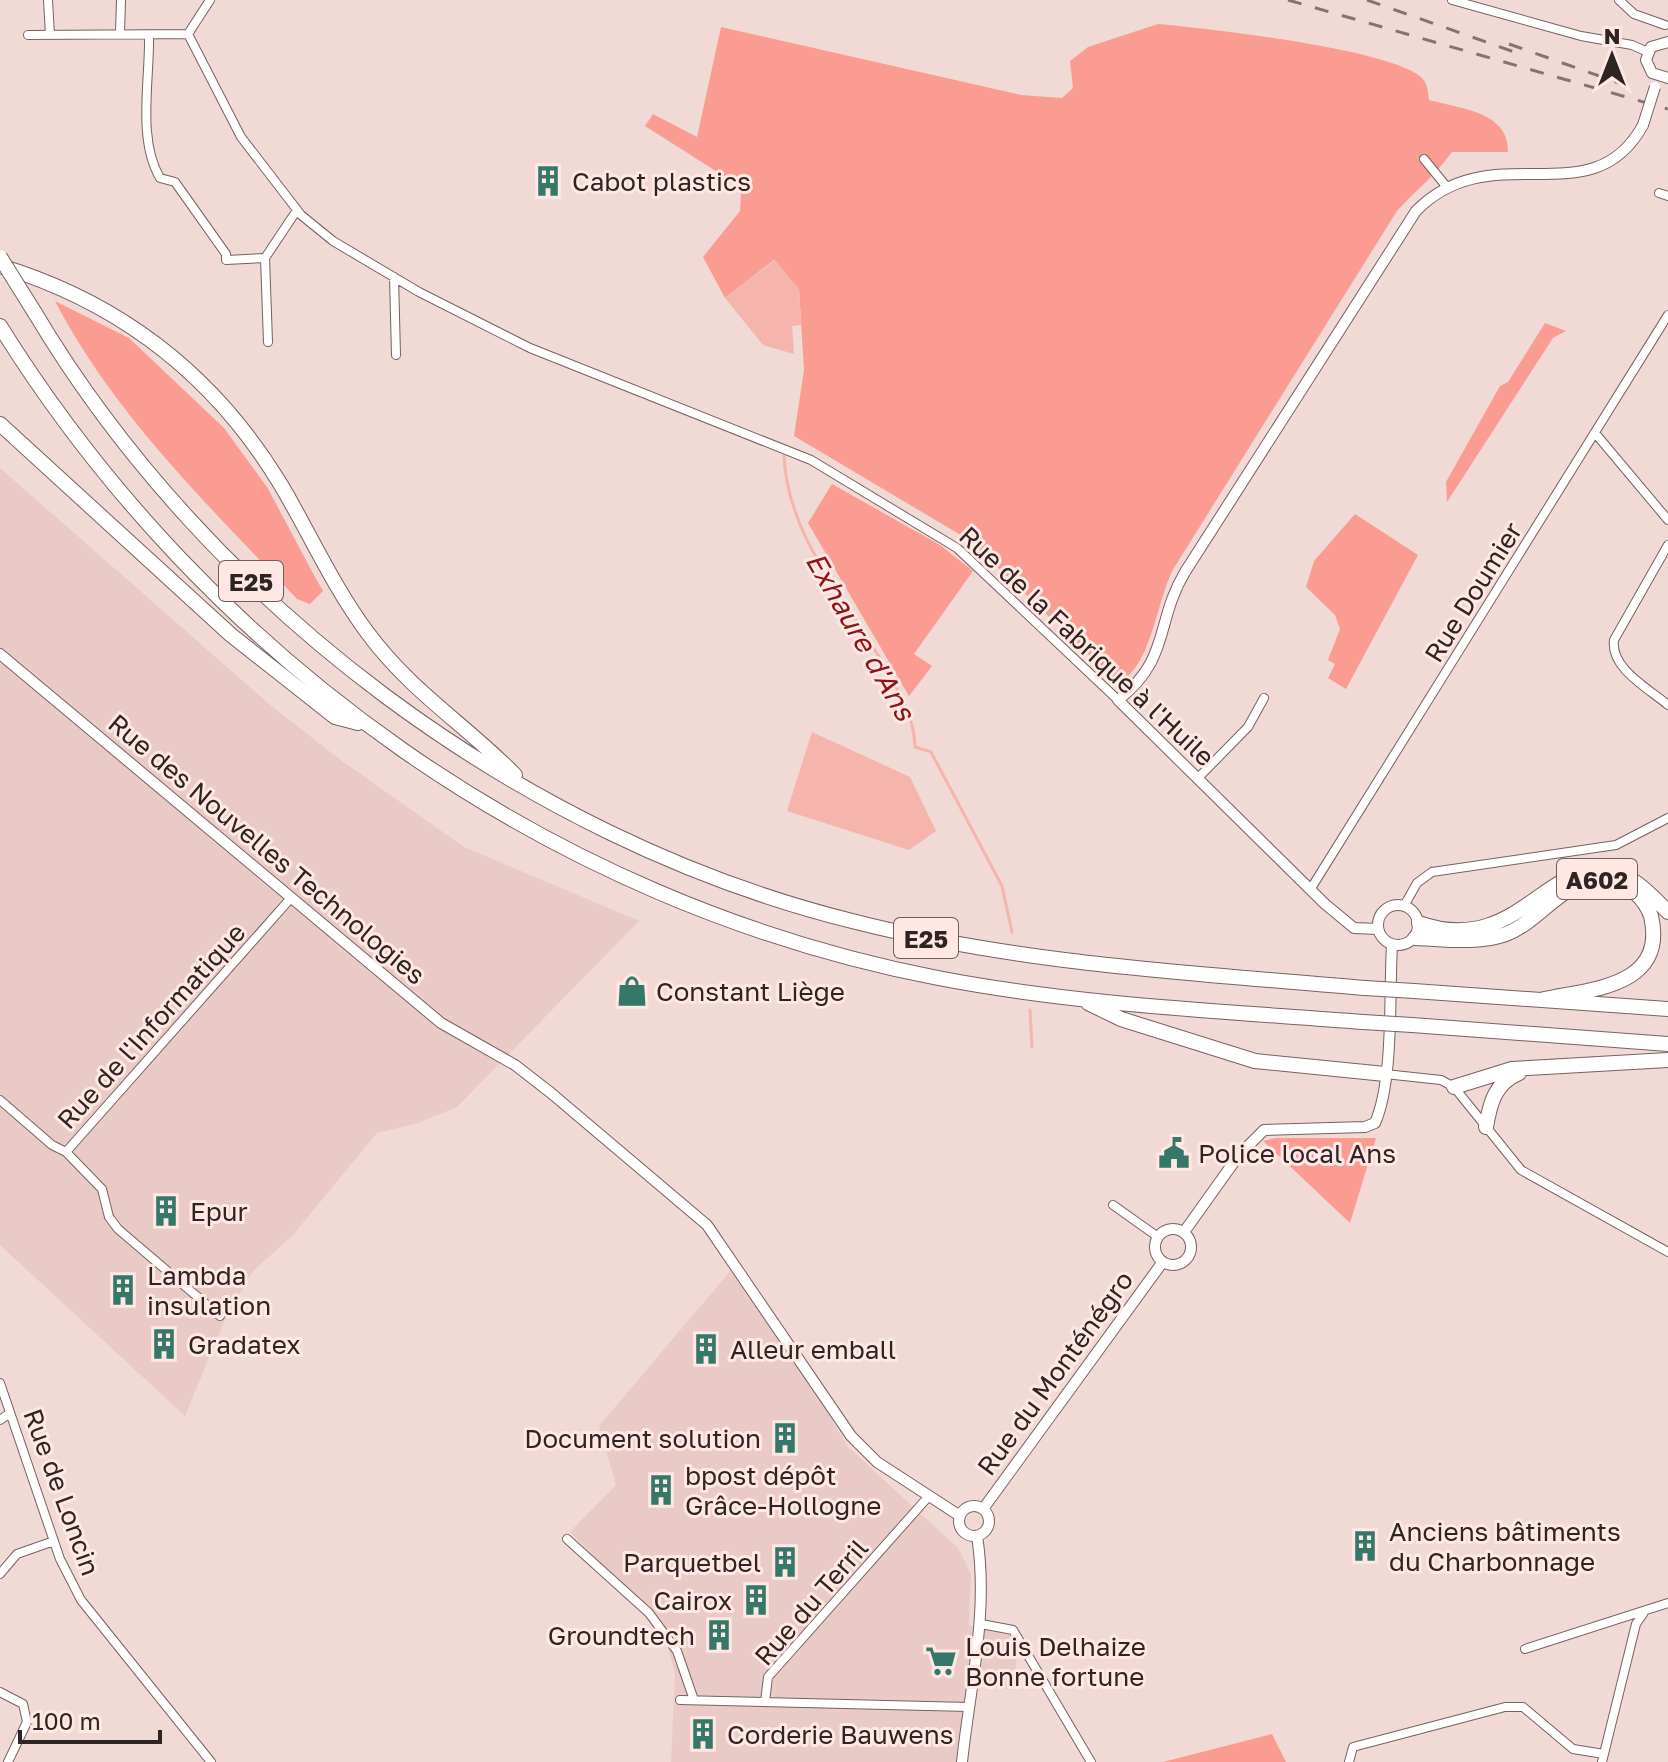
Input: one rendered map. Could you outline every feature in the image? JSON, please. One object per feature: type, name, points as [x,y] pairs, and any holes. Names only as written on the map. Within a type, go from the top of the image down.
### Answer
[{"type":"highway","name":"E25","points":[[0,257],[100,410],[159,486],[274,605],[401,707],[526,787],[680,863],[774,899],[850,921],[991,951],[1074,963],[1365,988],[1668,1009]]},
{"type":"highway","points":[[0,266],[44,279],[94,302],[129,323],[188,367],[237,419],[259,451],[346,600],[392,664],[429,702],[495,755],[526,787]]},
{"type":"highway","name":"E25","points":[[0,326],[71,429],[151,530],[265,642],[366,725],[486,806],[575,854],[711,913],[853,958],[924,975],[1078,998],[1668,1044]]},
{"type":"highway","points":[[0,424],[231,635],[294,687],[335,717],[366,725]]},
{"type":"highway","name":"A602","points":[[1417,930],[1484,927],[1519,913],[1581,872],[1596,870],[1623,875],[1668,912]]},
{"type":"highway","name":"A602","points":[[1417,930],[1490,938],[1507,934],[1573,886],[1595,879],[1612,881],[1640,897],[1649,909],[1655,934],[1648,962],[1638,974],[1606,989],[1576,991],[1541,1000]]},
{"type":"highway","points":[[1078,998],[1121,1019],[1255,1061],[1385,1074]]},
{"type":"highway","points":[[1454,1087],[1512,1069],[1668,1060]]},
{"type":"highway","points":[[1486,1127],[1490,1103],[1500,1085],[1528,1069]]},
{"type":"street","points":[[48,0],[50,35]]},
{"type":"street","points":[[120,33],[121,0]]},
{"type":"street","points":[[28,35],[188,34],[210,0]]},
{"type":"street","points":[[1452,0],[1581,36],[1632,45],[1648,52]]},
{"type":"street","points":[[1118,700],[1151,667],[1160,647],[1177,585],[1416,211],[1446,186],[1482,175],[1569,174],[1593,169],[1620,154],[1643,125],[1661,81],[1648,67],[1648,52],[1656,43],[1667,42],[1667,23],[1634,14],[1619,0]]},
{"type":"street","name":"Rue de la Fabrique à l'Huile","points":[[188,34],[241,137],[297,210],[333,241],[394,277],[530,348],[811,460],[957,548],[1118,700],[1310,890],[1354,928],[1378,929]]},
{"type":"street","points":[[149,36],[146,125],[152,164],[160,178],[175,182],[226,254],[226,260],[265,258]]},
{"type":"street","points":[[1424,159],[1446,186]]},
{"type":"street","points":[[268,342],[265,258],[297,210]]},
{"type":"street","points":[[394,277],[396,355]]},
{"type":"street","name":"Rue Doumier","points":[[1310,890],[1668,315]]},
{"type":"street","points":[[1595,433],[1668,520]]},
{"type":"street","points":[[1668,545],[1614,640],[1612,651],[1617,662],[1668,705]]},
{"type":"street","name":"Rue des Nouvelles Technologies","points":[[0,654],[441,1023],[515,1065],[707,1225],[851,1436],[877,1462],[960,1516]]},
{"type":"street","points":[[1197,779],[1245,731],[1264,698]]},
{"type":"street","points":[[1404,906],[1417,883],[1432,872],[1616,845],[1668,818]]},
{"type":"street","name":"Rue de l'Informatique","points":[[0,1100],[52,1145],[66,1152],[290,899]]},
{"type":"street","points":[[1392,945],[1406,944],[1417,930],[1412,910],[1404,906],[1384,911],[1378,929],[1392,945],[1385,1074],[1441,1080],[1454,1087],[1521,1170],[1668,1252]]},
{"type":"street","name":"Rue du Monténégro","points":[[1162,1263],[1179,1265],[1189,1257],[1191,1245],[1184,1232],[1239,1155],[1264,1130],[1365,1127],[1375,1123],[1381,1109],[1385,1074]]},
{"type":"street","points":[[66,1152],[102,1189],[109,1217],[118,1229],[220,1316]]},
{"type":"street","points":[[1113,1205],[1158,1237],[1172,1229],[1184,1232]]},
{"type":"street","name":"Rue du Monténégro","points":[[1158,1237],[1155,1250],[1162,1263]]},
{"type":"street","name":"Rue du Monténégro","points":[[983,1509],[1162,1263]]},
{"type":"street","name":"Rue de Loncin","points":[[0,1383],[54,1541],[81,1600],[211,1762]]},
{"type":"street","points":[[0,1420],[10,1413]]},
{"type":"street","name":"Rue du Terril","points":[[765,1702],[768,1677],[928,1497]]},
{"type":"street","points":[[968,1507],[983,1509],[989,1517],[988,1527],[977,1536],[963,1533],[960,1516],[968,1507]]},
{"type":"street","points":[[962,1762],[981,1624],[983,1576],[977,1536]]},
{"type":"street","points":[[567,1539],[649,1613],[677,1651],[694,1700]]},
{"type":"street","points":[[0,1574],[17,1554],[54,1541]]},
{"type":"street","points":[[1525,1649],[1643,1614],[1668,1603]]},
{"type":"street","points":[[1349,1762],[1353,1747],[1505,1707],[1523,1707],[1573,1749],[1603,1758],[1636,1624],[1643,1614]]},
{"type":"street","points":[[981,1624],[1013,1630],[1091,1762]]},
{"type":"street","points":[[0,1692],[23,1704],[27,1722],[8,1762]]},
{"type":"street","points":[[680,1700],[969,1707]]},
{"type":"shaded area","points":[[1158,24],[1338,49],[1404,68],[1424,80],[1429,100],[1492,120],[1506,138],[1508,152],[1452,152],[1397,211],[1174,568],[1138,664],[1129,675],[1117,682],[969,540],[794,436],[804,370],[799,289],[774,260],[725,298],[703,257],[740,211],[741,195],[730,180],[645,126],[653,114],[697,137],[721,27],[1021,95],[1062,98],[1073,88],[1070,61],[1088,47]]},
{"type":"shaded area","points":[[775,260],[799,289],[801,325],[792,326],[794,354],[763,345],[725,298]]},
{"type":"shaded area","points":[[55,301],[129,338],[224,428],[267,487],[323,591],[310,604],[297,599],[166,458],[105,383]]},
{"type":"shaded area","points":[[1545,323],[1566,331],[1553,338],[1447,502],[1446,482],[1500,386],[1508,382]]},
{"type":"shaded area","points":[[0,468],[269,704],[338,758],[464,847],[639,921],[457,1107],[415,1124],[377,1133],[292,1236],[252,1272],[223,1324],[185,1416],[0,1245]]},
{"type":"shaded area","points":[[832,484],[940,545],[973,571],[914,654],[932,666],[909,696],[808,523]]},
{"type":"shaded area","points":[[1355,514],[1418,555],[1346,689],[1328,678],[1335,664],[1328,660],[1340,629],[1335,615],[1306,587],[1314,561]]},
{"type":"shaded area","points":[[812,732],[910,777],[936,831],[909,850],[787,811]]},
{"type":"shaded area","points":[[1275,1138],[1376,1138],[1350,1223],[1263,1141]]},
{"type":"shaded area","points":[[732,1269],[802,1370],[848,1447],[958,1548],[971,1574],[969,1625],[1012,1636],[1017,1646],[1015,1690],[967,1683],[956,1762],[671,1762],[675,1674],[662,1625],[570,1532],[616,1485],[599,1426]]},
{"type":"shaded area","points":[[1272,1734],[1286,1762],[1163,1762]]},
{"type":"waterway","name":"Exhaure d'Ans","points":[[784,456],[788,486],[808,541],[897,688],[906,706],[915,747],[931,752],[1002,886],[1012,932]]},
{"type":"waterway","name":"Exhaure d'Ans","points":[[1030,1010],[1032,1047]]},
{"type":"railway","points":[[1288,0],[1668,109]]},
{"type":"railway","points":[[1367,0],[1520,54]]},
{"type":"railway","points":[[1509,44],[1619,83]]},
{"type":"place","name":"Cabot plastics","points":[[548,181]]},
{"type":"place","name":"Constant Liège","points":[[632,991]]},
{"type":"place","name":"Police local Ans","points":[[1174,1153]]},
{"type":"place","name":"Epur","points":[[166,1211]]},
{"type":"place","name":"Lambda insulation","points":[[123,1290]]},
{"type":"place","name":"Gradatex","points":[[164,1344]]},
{"type":"place","name":"Alleur emball","points":[[706,1349]]},
{"type":"place","name":"Document solution","points":[[785,1438]]},
{"type":"place","name":"bpost dépôt Grâce-Hollogne","points":[[661,1490]]},
{"type":"place","name":"Anciens bâtiments du Charbonnage","points":[[1365,1546]]},
{"type":"place","name":"Parquetbel","points":[[785,1562]]},
{"type":"place","name":"Cairox","points":[[756,1600]]},
{"type":"place","name":"Groundtech","points":[[719,1635]]},
{"type":"place","name":"Louis Delhaize Bonne fortune","points":[[941,1661]]},
{"type":"place","name":"Corderie Bauwens","points":[[703,1734]]}]
